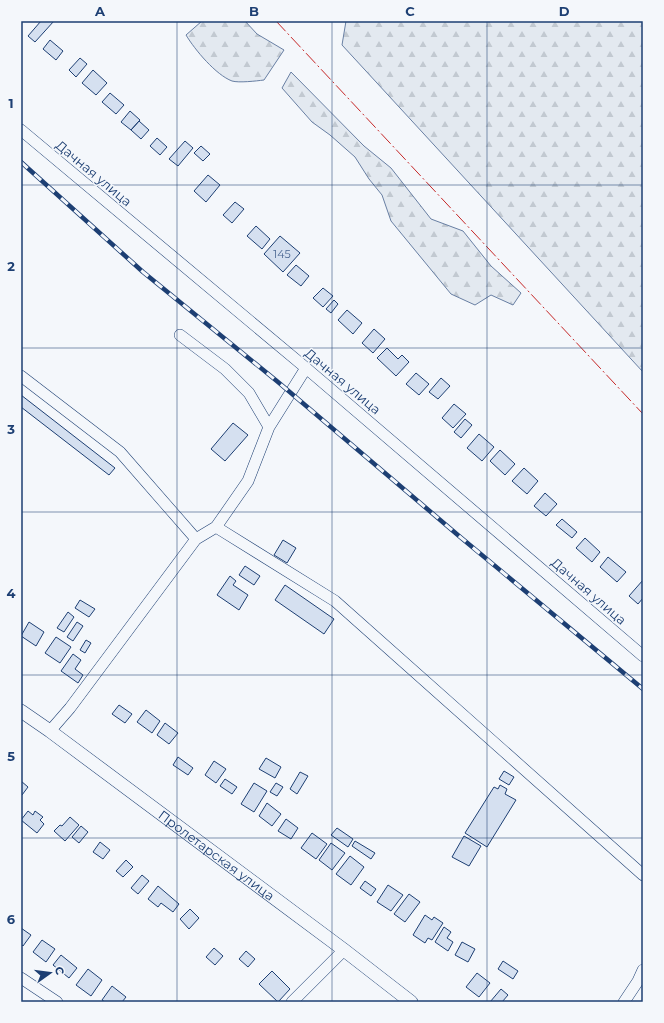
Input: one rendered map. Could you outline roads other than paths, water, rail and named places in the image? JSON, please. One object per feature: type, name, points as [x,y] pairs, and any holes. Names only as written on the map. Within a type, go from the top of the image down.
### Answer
[{"type":"main road","name":"Пролетарская улица","points":[[21,711],[344,950],[411,1002]]},
{"type":"street","name":"Дачная улица","points":[[21,130],[306,368],[643,656]]},
{"type":"street","points":[[180,335],[225,369],[249,393],[269,427]]},
{"type":"street","points":[[50,731],[70,708],[196,539],[216,527],[248,481],[269,427],[306,368]]},
{"type":"street","points":[[24,378],[120,452],[196,539]]},
{"type":"street","points":[[216,527],[335,601],[643,875]]},
{"type":"street","points":[[292,1002],[344,950]]},
{"type":"street","points":[[624,1002],[638,981],[643,970]]},
{"type":"street","points":[[21,978],[57,1002]]},
{"type":"railway","points":[[21,162],[143,272],[278,382],[459,536],[643,689]]}]
